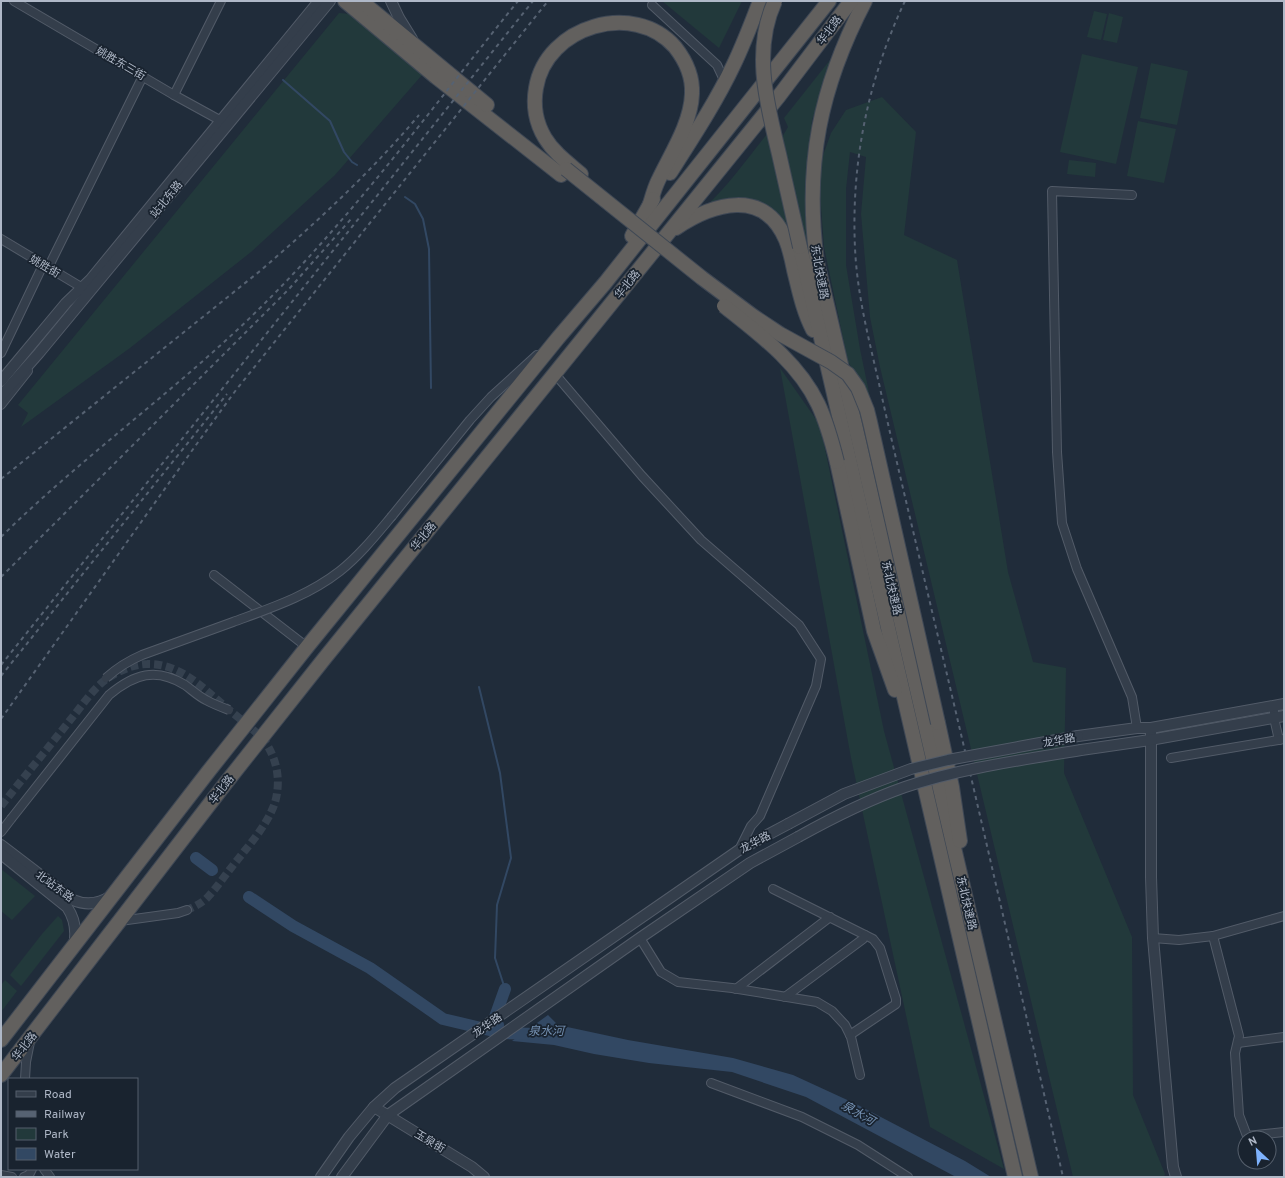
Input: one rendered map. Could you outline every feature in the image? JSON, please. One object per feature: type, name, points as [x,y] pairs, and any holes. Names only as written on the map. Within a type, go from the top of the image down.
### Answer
[{"type":"highway","points":[[346,1],[436,76],[565,169],[753,316],[780,334],[840,367],[848,374],[858,388],[870,422],[938,723],[956,809],[965,896]]},
{"type":"highway","points":[[361,1],[565,169],[747,324],[785,357],[802,378],[818,403],[829,432],[874,631],[913,738]]},
{"type":"highway","points":[[605,284],[648,207],[698,130],[725,82],[743,45],[760,1]]},
{"type":"highway","name":"东北快速路","points":[[775,1],[764,38],[763,72],[770,115],[1015,1177]]},
{"type":"highway","name":"华北路","points":[[1,1040],[307,647],[558,338],[605,284],[829,1]]},
{"type":"highway","name":"华北路","points":[[1,1075],[324,659],[778,96],[851,1]]},
{"type":"highway","name":"东北快速路","points":[[865,1],[840,53],[828,87],[815,146],[812,178],[812,214],[815,246],[820,278],[1031,1177]]},
{"type":"highway","points":[[565,169],[545,138],[536,116],[535,95],[537,83],[545,62],[552,51],[566,38],[593,24],[604,21],[630,21],[642,23],[654,28],[673,44],[685,62],[692,84],[692,95],[691,108],[686,121],[657,183],[648,207]]},
{"type":"highway","points":[[662,240],[687,221],[718,207],[739,204],[766,214],[780,228],[787,242],[805,313],[825,357]]},
{"type":"street","name":"姚胜东三街","points":[[14,1],[174,95],[224,122]]},
{"type":"street","points":[[174,95],[221,1]]},
{"type":"street","name":"站北东路","points":[[1,396],[39,353],[86,290],[224,122],[319,1]]},
{"type":"street","name":"站北东路","points":[[224,122],[330,1]]},
{"type":"street","points":[[391,1],[407,32],[425,54]]},
{"type":"street","points":[[652,5],[717,65],[725,82]]},
{"type":"street","points":[[1,353],[143,76]]},
{"type":"street","points":[[1132,195],[1052,191],[1057,452],[1062,523],[1077,569],[1132,697],[1137,728]]},
{"type":"street","name":"姚胜街","points":[[1,239],[86,290]]},
{"type":"street","name":"站北东路","points":[[1,381],[66,303],[86,290]]},
{"type":"street","points":[[106,678],[129,660],[272,608],[311,590],[352,561],[373,539],[470,420],[491,397],[514,375],[558,338]]},
{"type":"street","points":[[1,405],[21,381],[39,353]]},
{"type":"street","points":[[555,374],[642,476],[701,540],[799,625],[821,659],[816,686],[760,816],[751,826],[739,850]]},
{"type":"street","points":[[214,575],[307,647]]},
{"type":"street","points":[[1,832],[109,695],[133,678],[154,674],[164,676],[185,686],[205,699],[229,710]]},
{"type":"street","points":[[1171,758],[1282,739],[1279,705]]},
{"type":"street","name":"龙华路","points":[[321,1177],[349,1137],[374,1107],[395,1088],[739,850],[844,794],[911,769],[948,760],[1078,736],[1137,728],[1151,728],[1279,705]]},
{"type":"street","name":"龙华路","points":[[342,1177],[388,1115],[542,1006],[750,863],[829,819],[905,787],[954,773],[1279,717]]},
{"type":"street","points":[[1151,728],[1151,877],[1153,938],[1173,1167],[1176,1177]]},
{"type":"street","name":"北站东路","points":[[1,845],[73,900],[80,903],[97,902],[106,899],[114,893]]},
{"type":"street","name":"北站东路","points":[[1,854],[67,907],[74,920],[75,937],[73,947]]},
{"type":"street","points":[[773,889],[873,939],[880,948],[896,999],[896,1004],[850,1035]]},
{"type":"street","points":[[120,921],[187,910]]},
{"type":"street","points":[[1153,938],[1179,940],[1213,936],[1284,916]]},
{"type":"street","points":[[736,989],[830,917]]},
{"type":"street","points":[[785,997],[863,939],[865,935]]},
{"type":"street","points":[[1213,936],[1239,1036],[1235,1053],[1239,1115],[1247,1136],[1284,1132]]},
{"type":"street","points":[[640,938],[661,972],[678,982],[736,989],[818,1002],[832,1010],[845,1025],[850,1035],[860,1075]]},
{"type":"street","points":[[25,1078],[26,1062],[33,1034]]},
{"type":"street","points":[[1238,1043],[1284,1037]]},
{"type":"street","points":[[711,1083],[802,1117],[858,1145],[908,1177]]},
{"type":"street","name":"玉泉街","points":[[374,1107],[472,1167],[484,1177]]},
{"type":"street","points":[[24,1177],[29,1175],[32,1170]]},
{"type":"street","points":[[1,1175],[12,1177]]},
{"type":"green space","points":[[662,1],[742,1],[719,48]]},
{"type":"green space","points":[[1094,11],[1107,14],[1101,40],[1087,37]]},
{"type":"green space","points":[[339,13],[350,14],[422,75],[335,175],[251,252],[130,348],[21,427],[28,413],[18,405]]},
{"type":"green space","points":[[1109,13],[1123,17],[1117,43],[1103,40]]},
{"type":"green space","points":[[1082,54],[1138,67],[1116,164],[1060,152]]},
{"type":"green space","points":[[834,55],[812,120],[807,195],[807,246],[781,139],[788,127],[784,118]]},
{"type":"green space","points":[[1151,63],[1188,71],[1177,125],[1140,118]]},
{"type":"green space","points":[[882,97],[916,132],[904,235],[957,260],[1008,572],[1033,662],[1066,668],[1064,773],[1132,937],[1133,1095],[1165,1174],[1164,1177],[1073,1177],[880,367],[870,317],[861,214],[866,157],[850,152],[846,189],[846,265],[860,349],[870,397],[848,362],[824,247],[820,193],[821,161],[831,133],[846,110]]},
{"type":"green space","points":[[1138,121],[1176,129],[1164,183],[1127,176]]},
{"type":"green space","points":[[767,134],[791,238],[767,208],[705,207],[730,181]]},
{"type":"green space","points":[[1069,160],[1096,163],[1095,177],[1067,174]]},
{"type":"green space","points":[[780,368],[820,425],[884,731],[1004,1169],[930,1127],[851,758]]},
{"type":"green space","points":[[1,869],[35,896],[12,920],[1,911]]},
{"type":"green space","points":[[58,916],[62,920],[64,931],[21,986],[10,975]]},
{"type":"green space","points":[[5,980],[17,991],[1,1012],[1,985]]},
{"type":"water","name":"泉水河","points":[[548,1015],[558,1025],[628,1040],[733,1058],[793,1075],[856,1104],[965,1161],[991,1177],[956,1177],[806,1097],[732,1072],[649,1063],[594,1054],[554,1045],[512,1041]]},
{"type":"waterway","points":[[283,80],[330,121],[344,152],[352,162],[357,165]]},
{"type":"waterway","points":[[405,197],[415,204],[423,219],[429,249],[431,388]]},
{"type":"waterway","points":[[479,687],[500,773],[511,858],[497,905],[495,958],[505,989]]},
{"type":"waterway","name":"泉水河","points":[[196,858],[212,870]]},
{"type":"waterway","name":"泉水河","points":[[249,897],[293,926],[370,968],[443,1019],[502,1033],[537,1034]]},
{"type":"waterway","points":[[498,1025],[495,1017],[505,989]]},
{"type":"tunnel","points":[[1,806],[88,697],[98,686],[112,675],[122,670],[142,664],[159,665],[181,672],[200,685],[264,740],[274,759],[278,779],[275,803],[271,813],[259,832],[206,899],[195,907],[187,910]]},
{"type":"railway","points":[[1,537],[65,478],[229,338],[295,272],[361,197],[518,1]]},
{"type":"railway","points":[[1,665],[533,1]]},
{"type":"railway","points":[[1,719],[236,390],[548,1]]},
{"type":"railway","points":[[905,1],[881,60],[872,91],[859,153],[854,216],[858,281],[867,331],[1063,1177]]},
{"type":"railway","points":[[1,479],[281,253],[363,176],[419,115]]},
{"type":"railway","points":[[1,577],[289,289],[351,219]]},
{"type":"railway","points":[[1,676],[227,394]]}]
